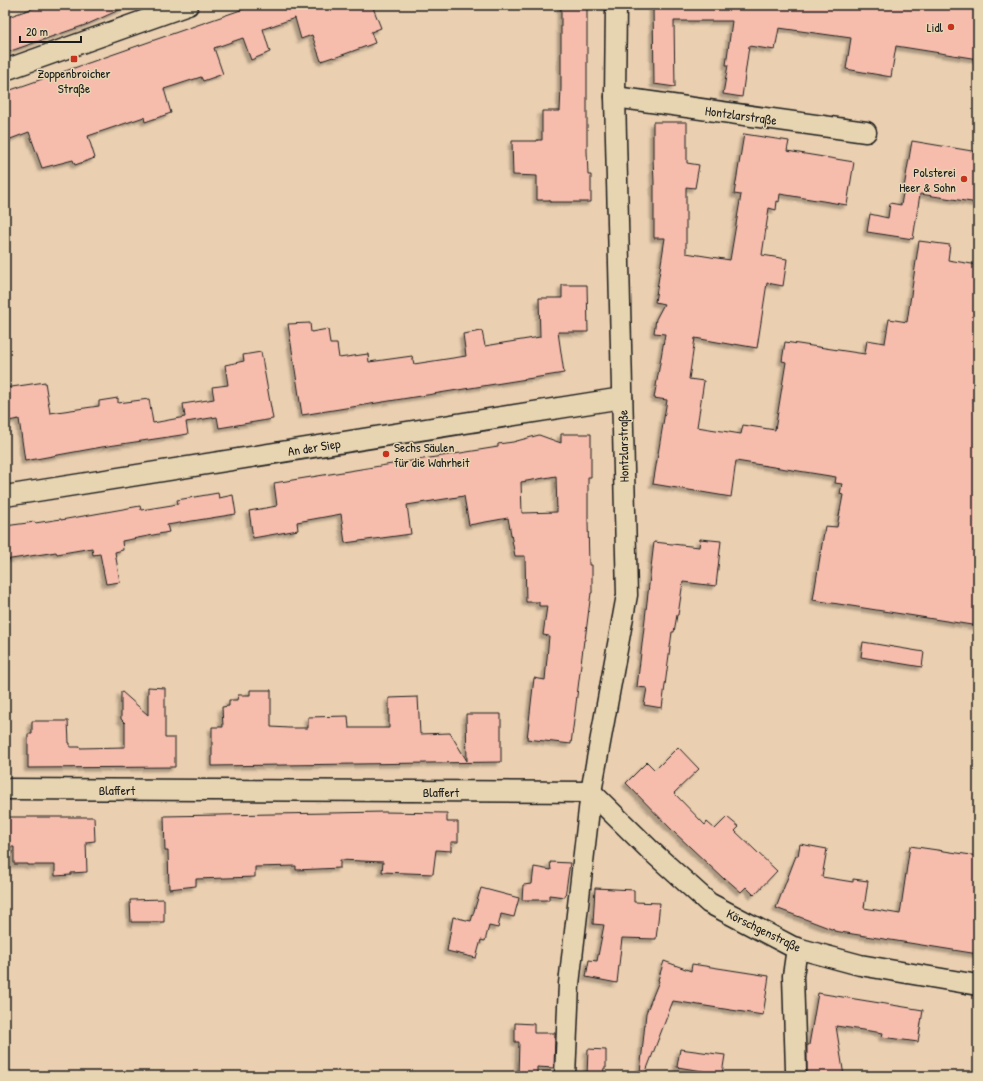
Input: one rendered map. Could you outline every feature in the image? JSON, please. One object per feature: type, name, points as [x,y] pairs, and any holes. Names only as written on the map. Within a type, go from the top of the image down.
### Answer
[{"type":"street","points":[[5,70],[141,13],[188,5]]},
{"type":"street","name":"Hontzlarstraße","points":[[591,792],[627,595],[615,97],[616,5]]},
{"type":"street","name":"Hontzlarstraße","points":[[615,97],[866,132]]},
{"type":"street","name":"An der Siep","points":[[5,496],[622,398]]},
{"type":"street","name":"Blaffert","points":[[5,789],[591,792]]},
{"type":"street","points":[[565,1076],[568,984],[591,792]]},
{"type":"street","name":"Körschgenstraße","points":[[591,792],[650,850],[709,902],[793,947],[860,965],[978,986]]},
{"type":"street","points":[[796,1070],[793,976],[798,948]]},
{"type":"building","points":[[42,5],[130,5],[88,24],[5,53],[5,18]]},
{"type":"building","points":[[255,5],[372,5],[381,28],[371,32],[375,43],[334,58],[321,61],[312,35],[301,39],[295,18],[263,29],[270,52],[251,60],[243,38],[214,48],[223,74],[203,81],[201,77],[164,89],[171,113],[145,122],[144,117],[88,136],[95,158],[75,165],[73,160],[42,168],[29,132],[5,141],[5,92]]},
{"type":"building","points":[[561,5],[587,5],[587,151],[588,175],[591,175],[591,202],[550,202],[550,200],[537,200],[537,176],[513,175],[512,141],[542,140],[542,111],[560,111]]},
{"type":"building","points":[[653,5],[978,5],[978,59],[896,46],[891,77],[846,69],[851,38],[779,28],[775,50],[749,46],[742,97],[723,94],[728,65],[726,65],[732,21],[674,21],[675,87],[654,84]]},
{"type":"building","points":[[653,122],[687,122],[687,163],[699,165],[695,188],[686,187],[686,253],[730,260],[741,195],[734,194],[744,134],[789,141],[787,151],[854,162],[847,205],[780,194],[779,202],[777,201],[776,210],[769,208],[762,255],[787,259],[783,286],[767,283],[757,348],[695,338],[689,379],[704,381],[697,427],[741,434],[743,425],[775,430],[786,362],[782,361],[785,342],[865,354],[867,340],[885,343],[889,319],[907,322],[919,241],[950,245],[948,260],[978,265],[978,626],[813,600],[825,526],[837,527],[843,495],[840,494],[842,484],[835,483],[836,477],[736,461],[731,497],[653,484],[667,400],[654,398],[665,334],[654,333],[656,319],[664,304],[655,302],[665,238],[654,238]]},
{"type":"building","points":[[912,141],[978,152],[978,203],[920,194],[913,239],[867,232],[870,214],[888,218],[890,203],[901,205]]},
{"type":"building","points":[[562,285],[587,285],[588,332],[558,332],[564,373],[302,415],[288,324],[310,323],[311,332],[328,329],[330,344],[337,344],[339,358],[368,354],[369,362],[412,356],[414,364],[466,356],[463,334],[482,331],[485,346],[540,337],[539,298],[562,298]]},
{"type":"building","points":[[261,352],[273,419],[219,428],[217,417],[186,422],[188,434],[102,447],[25,461],[19,419],[8,421],[5,405],[5,388],[45,382],[50,413],[99,406],[99,401],[118,398],[118,403],[149,399],[153,423],[185,417],[183,404],[214,399],[212,387],[228,385],[225,365],[244,361],[243,355]]},
{"type":"building","points":[[561,434],[591,434],[591,477],[588,477],[588,522],[589,565],[592,565],[592,593],[584,640],[571,744],[527,739],[534,678],[545,680],[549,636],[543,635],[547,606],[539,606],[539,602],[526,602],[525,556],[515,556],[508,518],[469,525],[464,496],[407,505],[411,534],[345,543],[341,514],[297,522],[298,530],[253,538],[249,511],[277,506],[274,483],[498,447],[498,444],[513,442],[539,435],[561,443]],"holes":[[[556,476],[557,512],[522,513],[521,482]]]},
{"type":"building","points":[[218,493],[219,498],[233,495],[236,514],[167,525],[169,532],[122,541],[123,550],[115,552],[120,582],[106,584],[100,554],[93,555],[92,548],[5,560],[5,526],[61,520],[140,506],[141,510],[178,504],[177,500]]},
{"type":"building","points":[[700,539],[721,541],[716,586],[683,582],[678,615],[674,632],[672,632],[662,708],[644,705],[647,688],[637,687],[654,542],[699,547]]},
{"type":"building","points":[[863,642],[924,652],[922,667],[861,657]]},
{"type":"building","points":[[148,687],[165,688],[165,738],[175,738],[175,767],[28,768],[28,734],[32,734],[32,721],[68,721],[70,747],[125,747],[125,723],[121,719],[121,691],[148,715]]},
{"type":"building","points":[[250,690],[271,690],[271,727],[289,728],[308,728],[308,717],[348,716],[349,728],[389,728],[389,698],[418,697],[420,734],[450,733],[467,761],[466,714],[501,714],[501,762],[212,766],[212,727],[223,727],[222,707],[229,706],[229,700],[237,700],[238,695],[250,695]]},
{"type":"building","points":[[678,747],[699,769],[674,793],[705,825],[707,822],[715,829],[727,817],[739,827],[735,831],[777,871],[754,895],[746,887],[741,892],[725,878],[724,879],[674,832],[626,783],[647,762],[655,770]]},
{"type":"building","points":[[384,812],[447,813],[447,822],[458,822],[458,842],[451,842],[451,851],[436,850],[433,874],[382,872],[383,862],[340,860],[340,868],[296,870],[296,866],[255,867],[255,877],[196,879],[196,886],[169,889],[168,851],[165,851],[164,816]]},
{"type":"building","points":[[5,817],[94,817],[95,841],[86,842],[87,872],[55,876],[55,865],[14,864],[14,847],[5,847]]},
{"type":"building","points":[[800,844],[827,849],[822,877],[853,882],[853,879],[868,881],[864,908],[900,914],[910,846],[978,856],[978,954],[834,931],[776,908],[796,856],[798,856]]},
{"type":"building","points":[[550,862],[570,863],[565,897],[549,895],[549,900],[522,900],[523,885],[532,884],[534,867],[551,870]]},
{"type":"building","points":[[481,888],[519,898],[514,917],[501,914],[498,928],[489,926],[485,941],[481,940],[476,958],[447,951],[453,917],[471,921]]},
{"type":"building","points":[[595,888],[634,890],[634,902],[660,903],[656,939],[622,938],[617,983],[586,977],[589,960],[597,961],[604,925],[593,924]]},
{"type":"building","points":[[164,899],[164,922],[131,922],[130,900]]},
{"type":"building","points":[[664,961],[691,971],[692,964],[769,976],[763,1015],[673,1001],[645,1074],[640,1073],[646,1013],[659,981],[658,980]]},
{"type":"building","points":[[818,993],[923,1010],[918,1042],[882,1037],[883,1033],[836,1026],[844,1076],[806,1076],[807,1045],[809,1045]]},
{"type":"building","points":[[515,1023],[534,1024],[534,1033],[555,1033],[554,1068],[537,1067],[537,1076],[518,1076],[519,1042],[515,1042]]},
{"type":"building","points":[[588,1049],[606,1050],[606,1068],[604,1068],[603,1076],[587,1076]]},
{"type":"building","points":[[680,1049],[725,1055],[722,1074],[677,1067]]},
{"type":"place","name":"Lidl","points":[[951,27]]},
{"type":"place","name":"Zoppenbroicher Straße","points":[[74,59]]},
{"type":"place","name":"Polsterei Heer & Sohn","points":[[964,179]]},
{"type":"place","name":"Sechs Säulen für die Wahrheit","points":[[386,454]]}]
